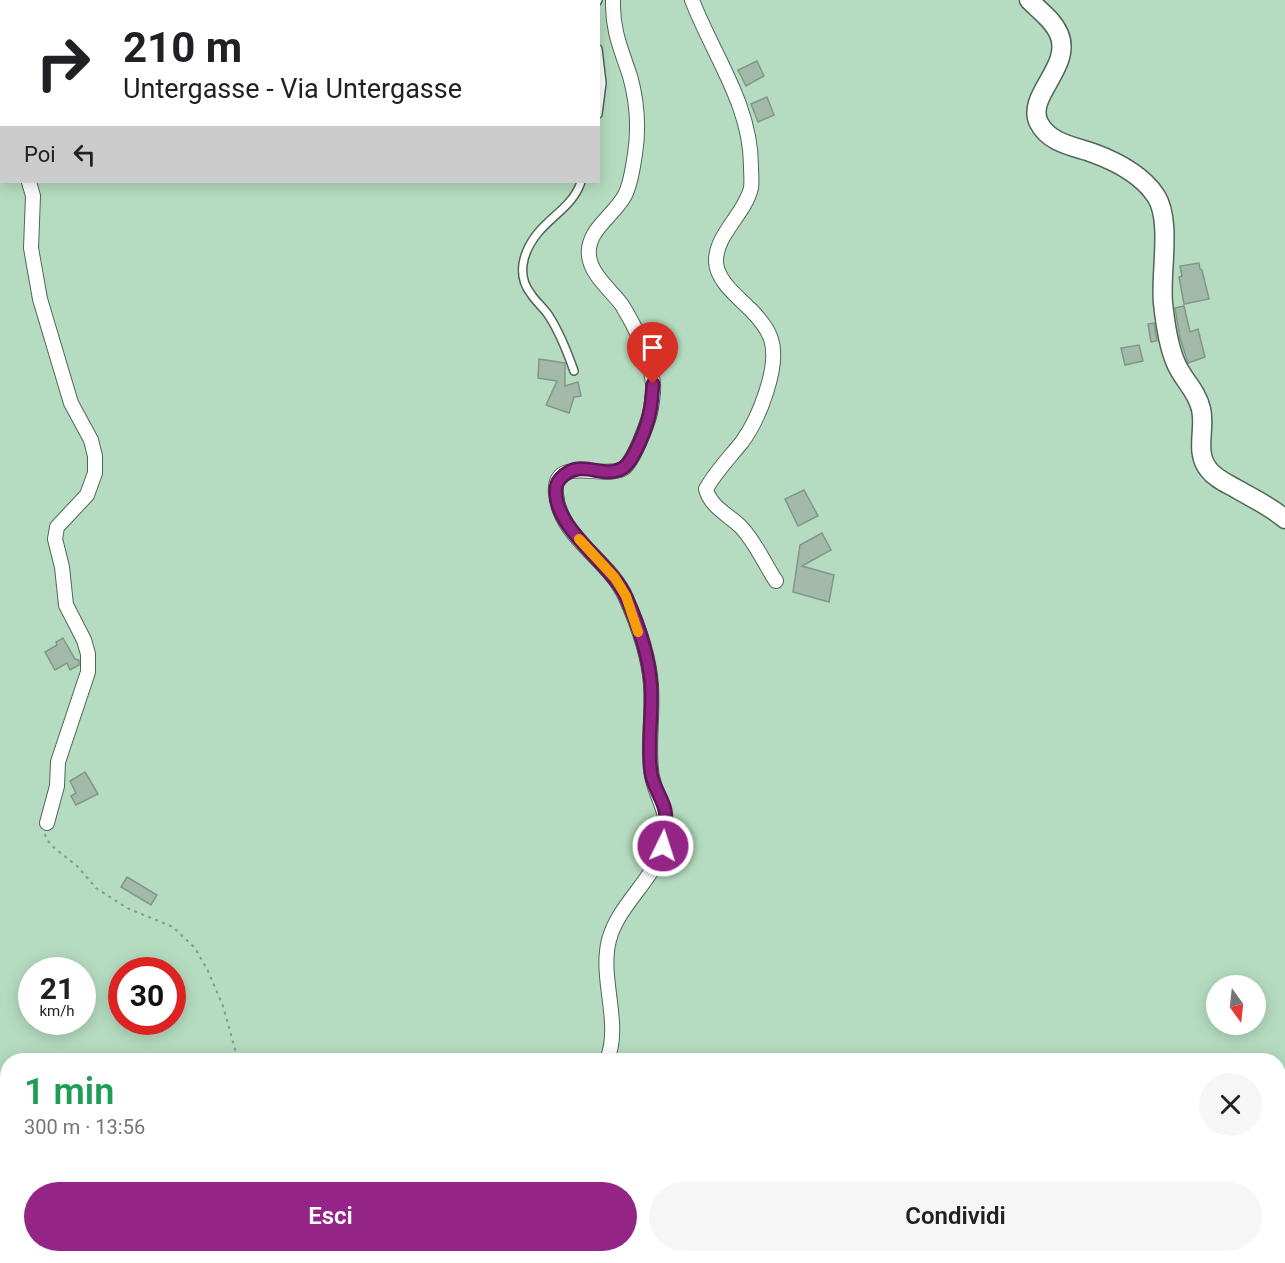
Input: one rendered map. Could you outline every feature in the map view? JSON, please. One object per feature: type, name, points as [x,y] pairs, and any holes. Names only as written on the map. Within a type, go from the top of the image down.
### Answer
[{"type":"street","points":[[610,1053],[607,959],[609,940],[615,925],[655,865],[663,846],[666,828],[664,810],[651,774],[651,685],[649,666],[639,634],[626,596],[615,578],[581,543],[565,520],[556,500],[555,486],[562,476],[578,469],[603,472],[624,468],[632,458],[650,413],[653,384],[643,346],[622,305],[594,270],[589,260],[588,248],[593,235],[625,195],[636,150],[635,95],[614,31],[613,0]]},
{"type":"street","points":[[692,0],[707,37],[722,62],[746,122],[751,146],[751,188],[744,206],[718,250],[716,265],[729,287],[765,324],[772,340],[773,352],[772,366],[761,405],[744,440],[706,489],[708,498],[741,527],[752,541],[776,582]]},
{"type":"street","points":[[1029,0],[1051,21],[1062,44],[1055,71],[1039,101],[1036,111],[1037,121],[1051,138],[1109,159],[1128,170],[1144,183],[1160,203],[1164,240],[1162,288],[1167,326],[1175,361],[1201,405],[1203,461],[1209,471],[1220,479],[1285,519]]},
{"type":"street","points":[[29,183],[33,196],[31,248],[39,299],[71,403],[91,440],[95,456],[95,473],[87,495],[57,526],[55,539],[62,567],[66,605],[86,647],[88,672],[58,762],[57,786],[47,823]]},
{"type":"lane","points":[[600,66],[602,84],[600,99]]},
{"type":"lane","points":[[574,371],[565,344],[548,313],[525,285],[522,270],[525,254],[536,235],[570,204],[580,183]]},
{"type":"path","points":[[47,823],[45,838],[78,867],[96,888],[127,908],[173,927],[195,948],[223,1006],[236,1053]]},
{"type":"green space","points":[[600,0],[1285,0],[1285,1053],[0,1053],[0,183],[600,183]]},
{"type":"building","points":[[757,61],[764,76],[746,86],[738,70]]},
{"type":"building","points":[[767,97],[774,115],[758,122],[751,104]]},
{"type":"building","points":[[1199,263],[1209,299],[1184,304],[1179,277],[1182,276],[1180,266]]},
{"type":"building","points":[[1184,306],[1190,332],[1198,329],[1205,357],[1188,363],[1180,338],[1175,308]]},
{"type":"building","points":[[1154,323],[1157,341],[1151,342],[1148,324]]},
{"type":"building","points":[[1139,345],[1143,361],[1125,365],[1121,348]]},
{"type":"building","points":[[539,359],[565,363],[565,386],[578,382],[581,396],[574,397],[569,413],[546,405],[557,381],[538,378]]},
{"type":"building","points":[[804,490],[818,516],[798,526],[785,499]]},
{"type":"building","points":[[822,533],[831,550],[802,566],[834,575],[829,602],[793,592],[800,545]]},
{"type":"building","points":[[63,638],[75,659],[79,660],[79,665],[70,670],[67,663],[55,670],[45,652],[57,645],[56,642]]},
{"type":"building","points":[[85,772],[98,794],[76,805],[71,796],[76,793],[70,781]]},
{"type":"building","points":[[127,877],[157,895],[151,905],[121,887]]},
{"type":"slow traffic","points":[[579,539],[615,578],[626,596],[638,632]]},
{"type":"route","points":[[653,384],[650,413],[632,458],[624,468],[603,472],[578,469],[562,476],[555,486],[556,500],[565,520],[581,543],[615,578],[626,596],[649,666],[651,774],[664,810],[666,828],[663,846]]}]
